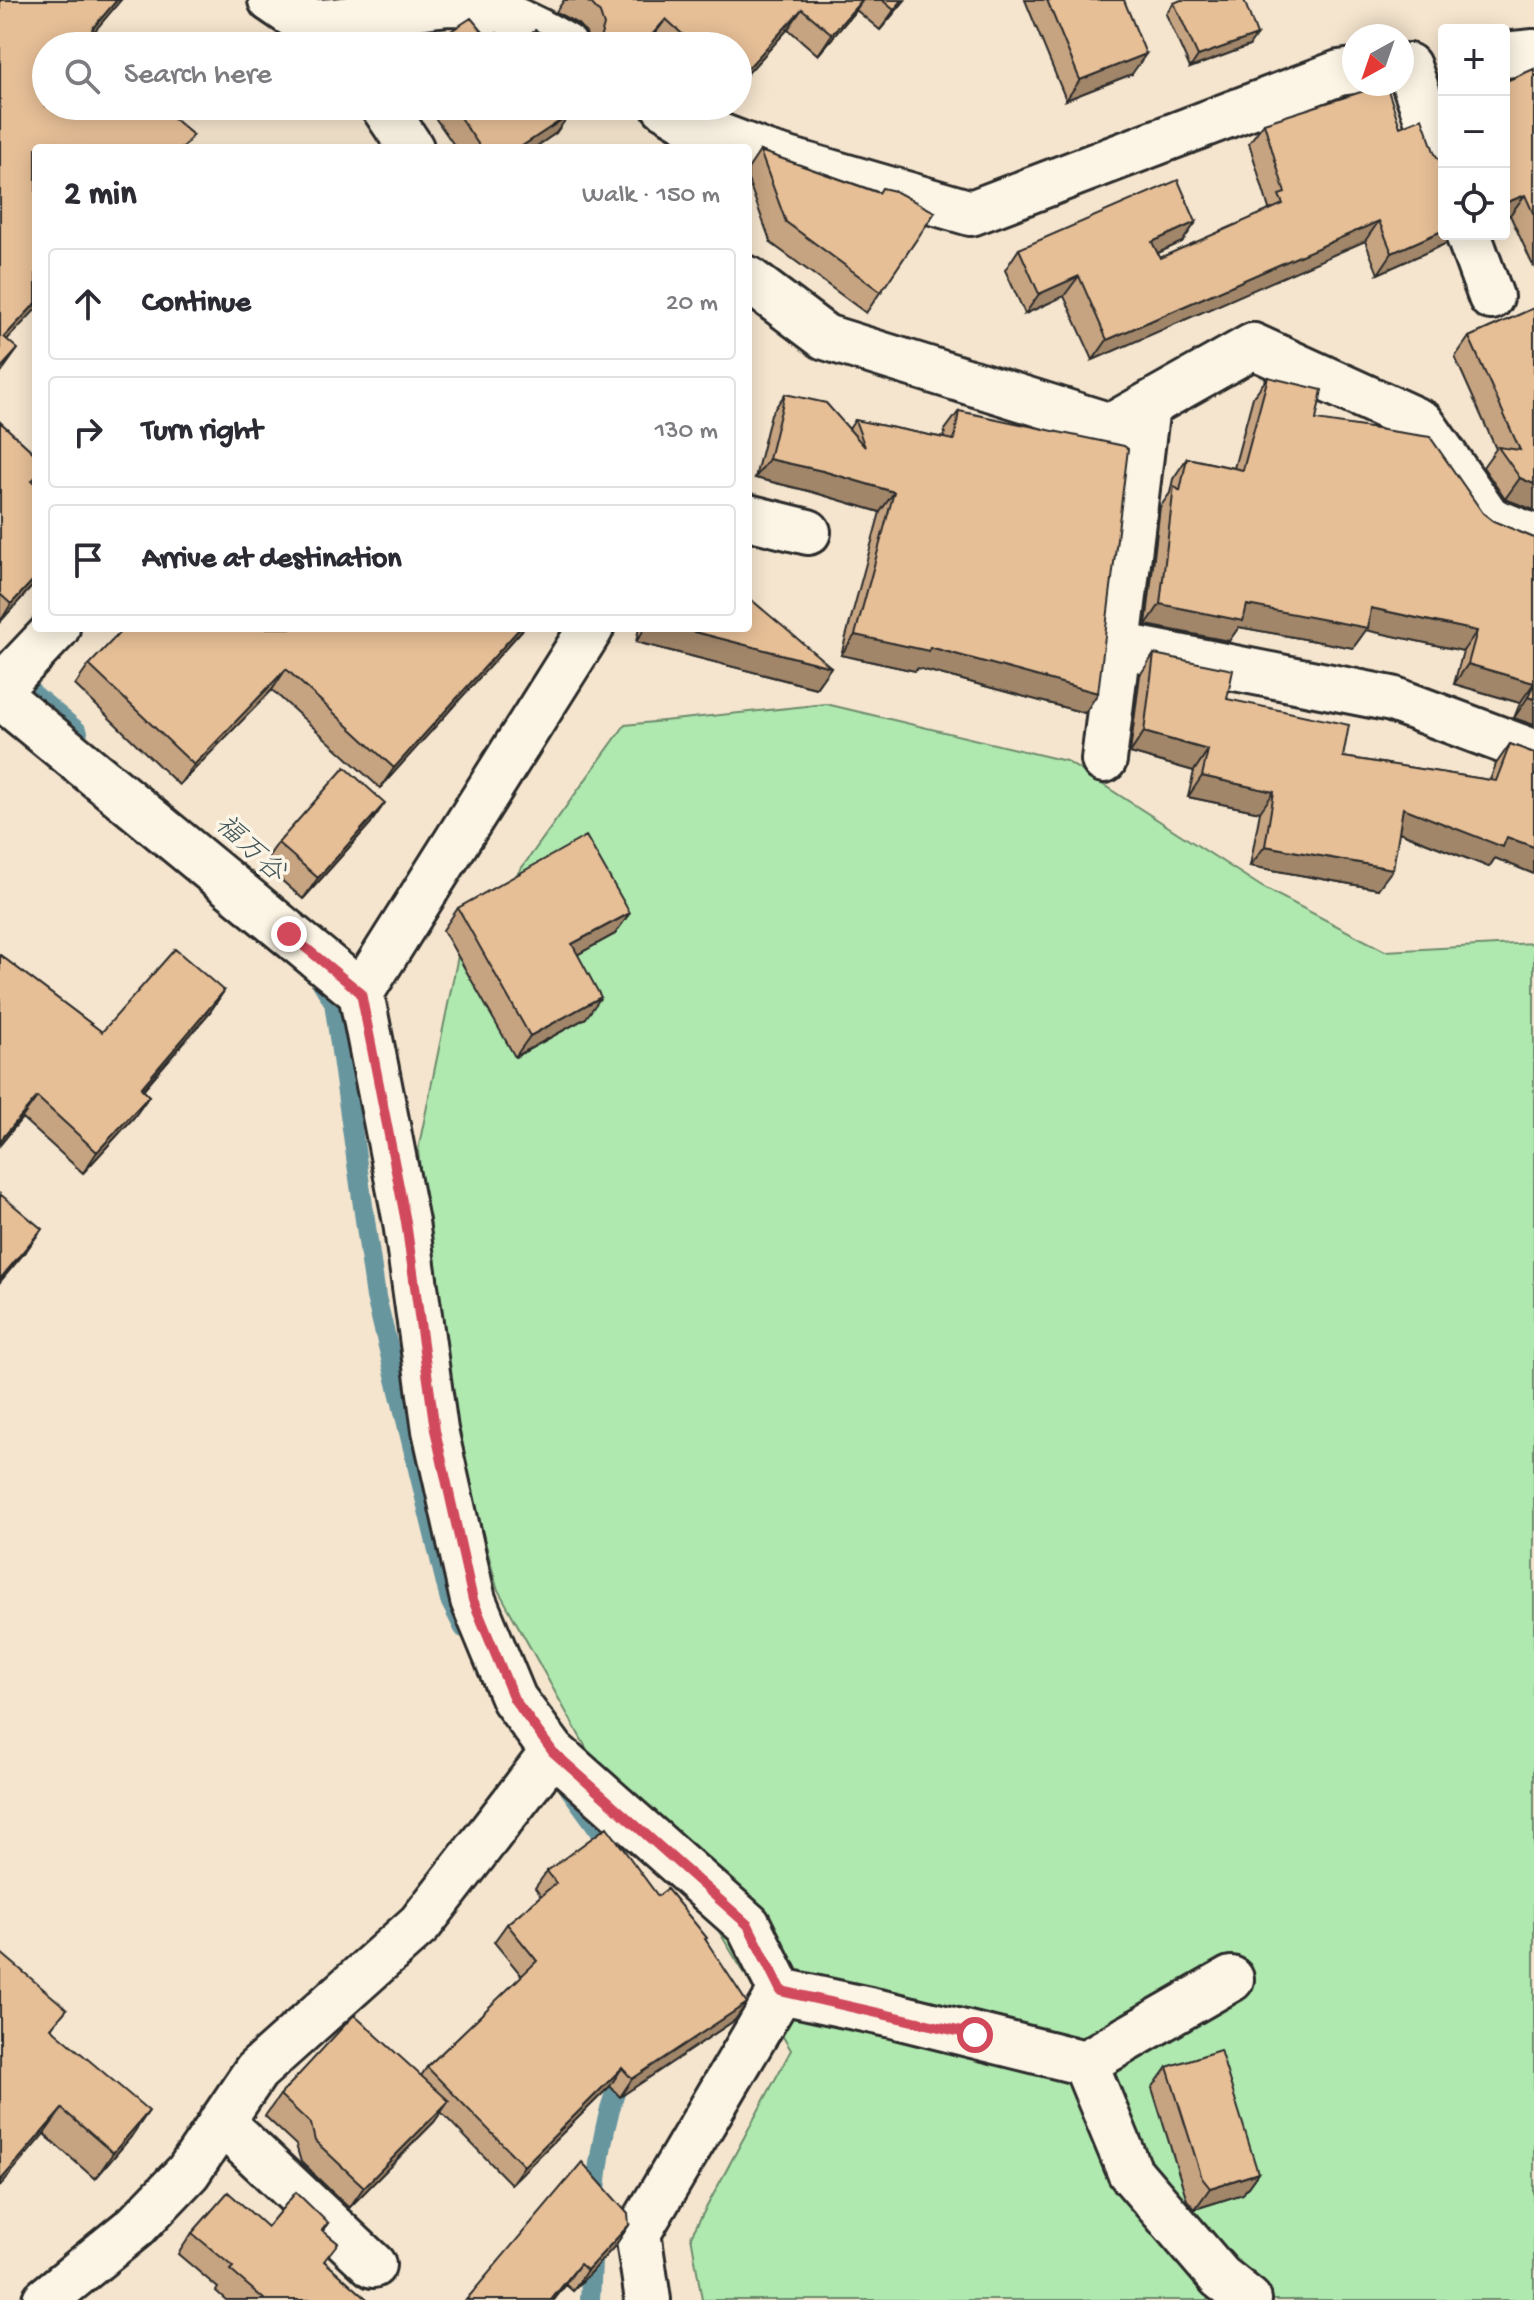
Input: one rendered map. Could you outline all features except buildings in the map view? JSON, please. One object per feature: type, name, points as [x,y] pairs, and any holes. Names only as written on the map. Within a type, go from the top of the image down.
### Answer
[{"type":"street","points":[[271,0],[330,32]]},
{"type":"street","points":[[341,32],[450,1],[542,32]]},
{"type":"street","points":[[1510,54],[1534,52]]},
{"type":"street","points":[[1418,65],[1438,143]]},
{"type":"street","points":[[752,150],[971,213],[1342,74]]},
{"type":"street","points":[[392,120],[408,144]]},
{"type":"street","points":[[681,120],[703,138],[727,144]]},
{"type":"street","points":[[1470,240],[1491,297]]},
{"type":"street","points":[[752,282],[825,337],[1111,426],[1253,346],[1422,423],[1489,519],[1534,537]]},
{"type":"street","points":[[1104,760],[1147,406]]},
{"type":"street","points":[[752,518],[808,532]]},
{"type":"street","points":[[0,688],[53,632]]},
{"type":"street","points":[[361,993],[588,632]]},
{"type":"street","points":[[1118,645],[1392,699],[1534,752]]},
{"type":"street","points":[[0,696],[361,993],[406,1222],[435,1430],[473,1600],[514,1699],[553,1752],[748,1925],[781,1991]]},
{"type":"street","points":[[45,2300],[136,2226],[188,2172],[256,2071],[420,1924],[553,1752]]},
{"type":"street","points":[[781,1991],[1085,2063],[1231,1979]]},
{"type":"street","points":[[648,2300],[638,2233],[781,1991]]},
{"type":"street","points":[[1085,2063],[1130,2172],[1220,2277],[1249,2300]]},
{"type":"street","points":[[221,2122],[373,2265]]},
{"type":"green space","points":[[826,704],[1066,761],[1262,887],[1385,951],[1534,943],[1534,2300],[702,2300],[691,2236],[791,2050],[678,1864],[594,1762],[497,1588],[442,1373],[418,1150],[458,956],[625,725]]},
{"type":"waterway","name":"福万谷","points":[[8,673],[78,732]]},
{"type":"waterway","name":"福万谷","points":[[318,976],[334,1002],[376,1297],[450,1600],[464,1628]]},
{"type":"waterway","name":"福万谷","points":[[569,1788],[616,1853]]},
{"type":"waterway","name":"福万谷","points":[[595,2204],[604,2135],[612,2101],[625,2068]]},
{"type":"waterway","name":"福万谷","points":[[590,2300],[593,2244]]},
{"type":"route","points":[[289,934],[361,993],[406,1222],[435,1430],[473,1600],[514,1699],[553,1752],[748,1925],[781,1991],[975,2035]]}]
